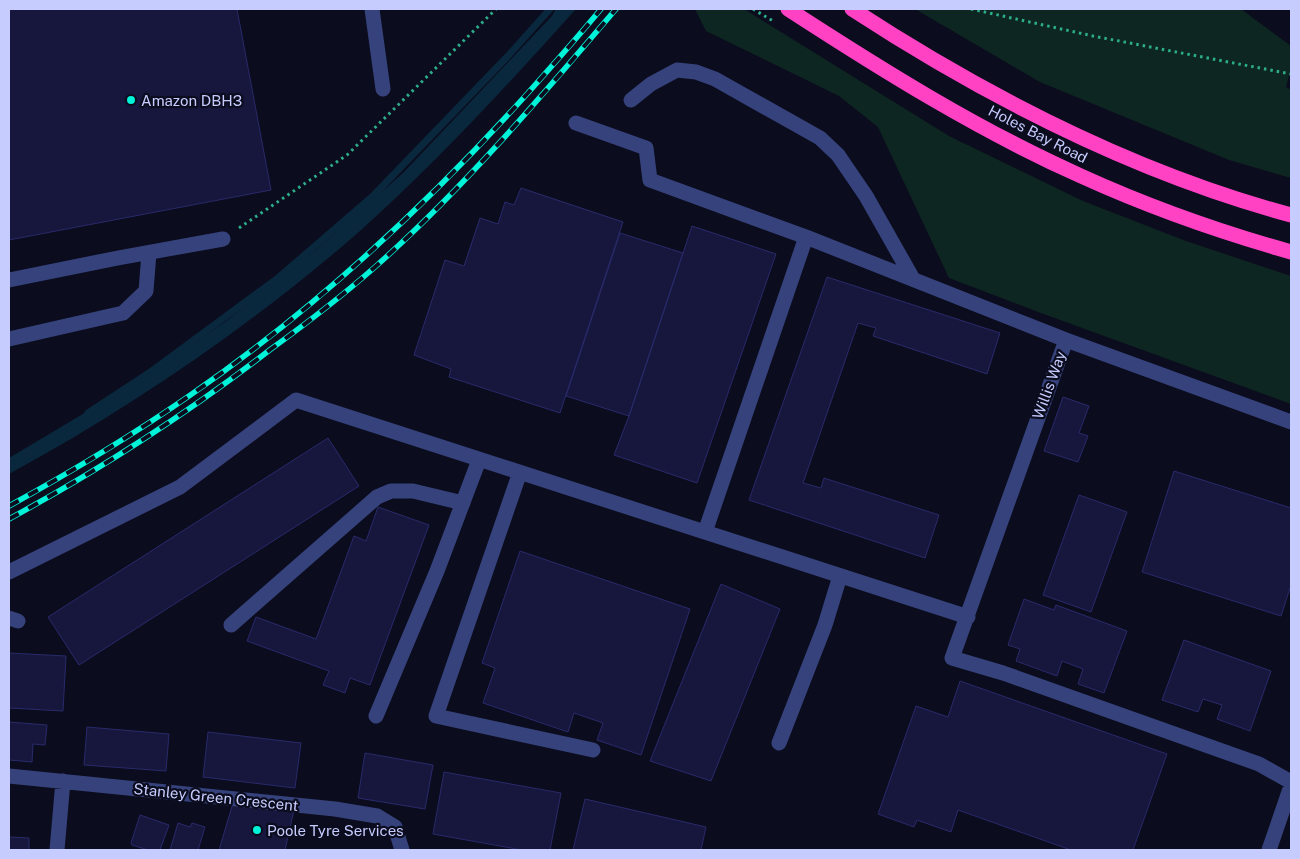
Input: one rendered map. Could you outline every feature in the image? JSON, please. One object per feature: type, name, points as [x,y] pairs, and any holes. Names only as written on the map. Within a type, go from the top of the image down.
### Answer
[{"type":"highway","name":"Holes Bay Road","points":[[788,9],[938,102],[1078,175],[1131,198],[1188,219],[1291,252]]},
{"type":"highway","name":"Holes Bay Road","points":[[852,9],[950,69],[1006,100],[1125,158],[1241,201],[1291,215]]},
{"type":"street","points":[[372,9],[383,89]]},
{"type":"street","points":[[631,100],[651,84],[677,70],[696,72],[715,79],[820,138],[838,155],[866,196],[912,279]]},
{"type":"street","points":[[576,123],[646,148],[650,180],[806,237],[1066,340]]},
{"type":"street","points":[[705,532],[806,237]]},
{"type":"street","points":[[9,280],[223,239]]},
{"type":"street","points":[[9,340],[123,313],[146,292],[149,252]]},
{"type":"street","name":"Willis Way","points":[[1291,422],[1066,340],[952,658],[1003,673],[1259,764],[1291,782]]},
{"type":"street","points":[[9,572],[180,487],[296,400],[968,617]]},
{"type":"street","points":[[376,716],[437,571],[479,460]]},
{"type":"street","points":[[520,472],[436,716],[593,750]]},
{"type":"street","points":[[231,624],[377,497],[391,491],[413,491],[463,503]]},
{"type":"street","points":[[779,743],[825,625],[840,576]]},
{"type":"street","name":"Stanley Green Crescent","points":[[9,776],[335,809],[377,816],[395,826],[402,850]]},
{"type":"street","points":[[57,850],[63,781]]},
{"type":"street","points":[[1269,850],[1291,786]]},
{"type":"path","points":[[223,239],[347,155],[496,9]]},
{"type":"path","points":[[971,9],[1093,36],[1291,74]]},
{"type":"green space","points":[[695,9],[744,9],[949,136],[1083,201],[1186,241],[1291,276],[1291,404],[949,278],[878,127],[839,96],[706,31]]},
{"type":"green space","points":[[915,9],[1241,9],[1291,46],[1291,68],[1286,87],[1291,90],[1291,178],[1229,160],[1040,82]]},
{"type":"water","points":[[556,9],[576,9],[471,123],[417,178],[360,231],[278,298],[191,362],[101,421],[9,474],[9,458],[133,384],[225,322],[317,249],[403,173],[552,16]]},
{"type":"building","name":"Amazon DBH3","points":[[9,9],[237,9],[271,190],[9,240]]},
{"type":"building","points":[[521,188],[623,222],[560,413],[449,377],[451,369],[414,355],[445,260],[464,266],[480,218],[498,224],[505,202],[514,205]]},
{"type":"building","points":[[692,226],[776,254],[697,483],[614,455],[629,416]]},
{"type":"building","points":[[620,233],[683,253],[629,416],[566,396]]},
{"type":"building","points":[[827,277],[1000,333],[987,374],[873,336],[876,328],[858,323],[803,483],[821,488],[824,478],[939,515],[925,558],[749,500]]},
{"type":"building","points":[[1063,397],[1089,406],[1079,433],[1088,436],[1078,462],[1044,451]]},
{"type":"building","points":[[328,438],[359,486],[79,665],[48,617]]},
{"type":"building","points":[[1174,471],[1291,508],[1291,585],[1281,616],[1142,572]]},
{"type":"building","points":[[1079,495],[1127,512],[1091,612],[1043,595]]},
{"type":"building","points":[[378,507],[429,525],[370,685],[350,678],[345,693],[323,685],[329,671],[247,641],[256,617],[316,639],[354,536],[366,541]]},
{"type":"building","points":[[520,551],[690,609],[641,755],[597,740],[603,723],[574,713],[568,732],[483,703],[495,668],[482,663]]},
{"type":"building","points":[[721,584],[780,609],[711,781],[650,761]]},
{"type":"building","points":[[1024,599],[1054,610],[1056,605],[1127,631],[1104,693],[1078,684],[1083,669],[1062,661],[1057,676],[1016,661],[1020,649],[1008,645]]},
{"type":"building","points":[[1184,640],[1271,671],[1250,731],[1217,719],[1222,705],[1203,699],[1198,712],[1162,700]]},
{"type":"building","points":[[9,653],[66,656],[63,711],[9,708]]},
{"type":"building","points":[[960,681],[1167,754],[1133,850],[1071,850],[958,810],[951,832],[917,820],[914,827],[878,814],[916,706],[948,717]]},
{"type":"building","points":[[9,722],[47,725],[45,745],[33,744],[32,762],[9,760]]},
{"type":"building","points":[[87,727],[169,734],[166,771],[84,765]]},
{"type":"building","points":[[208,732],[301,743],[295,788],[203,777]]},
{"type":"building","points":[[365,753],[433,765],[425,809],[358,798]]},
{"type":"building","points":[[444,772],[561,793],[550,850],[522,850],[433,834]]},
{"type":"building","points":[[585,799],[706,827],[701,850],[573,850]]},
{"type":"building","name":"Poole Tyre Services","points":[[233,803],[294,810],[285,850],[219,850]]},
{"type":"building","points":[[140,815],[169,825],[160,850],[148,850],[132,845]]},
{"type":"building","points":[[178,823],[190,827],[192,823],[205,827],[198,850],[170,850]]},
{"type":"building","points":[[9,837],[29,838],[29,850],[9,850]]},
{"type":"waterway","points":[[88,413],[149,373],[278,278],[373,196],[507,57],[550,9]]},
{"type":"railway","points":[[9,506],[167,411],[235,363],[324,292],[367,255],[449,177],[527,94],[601,9]]},
{"type":"railway","points":[[9,519],[77,480],[176,418],[240,373],[363,278],[408,237],[470,175],[616,9]]},
{"type":"place","name":"Amazon DBH3","points":[[131,100]]},
{"type":"place","name":"Poole Tyre Services","points":[[257,830]]}]
